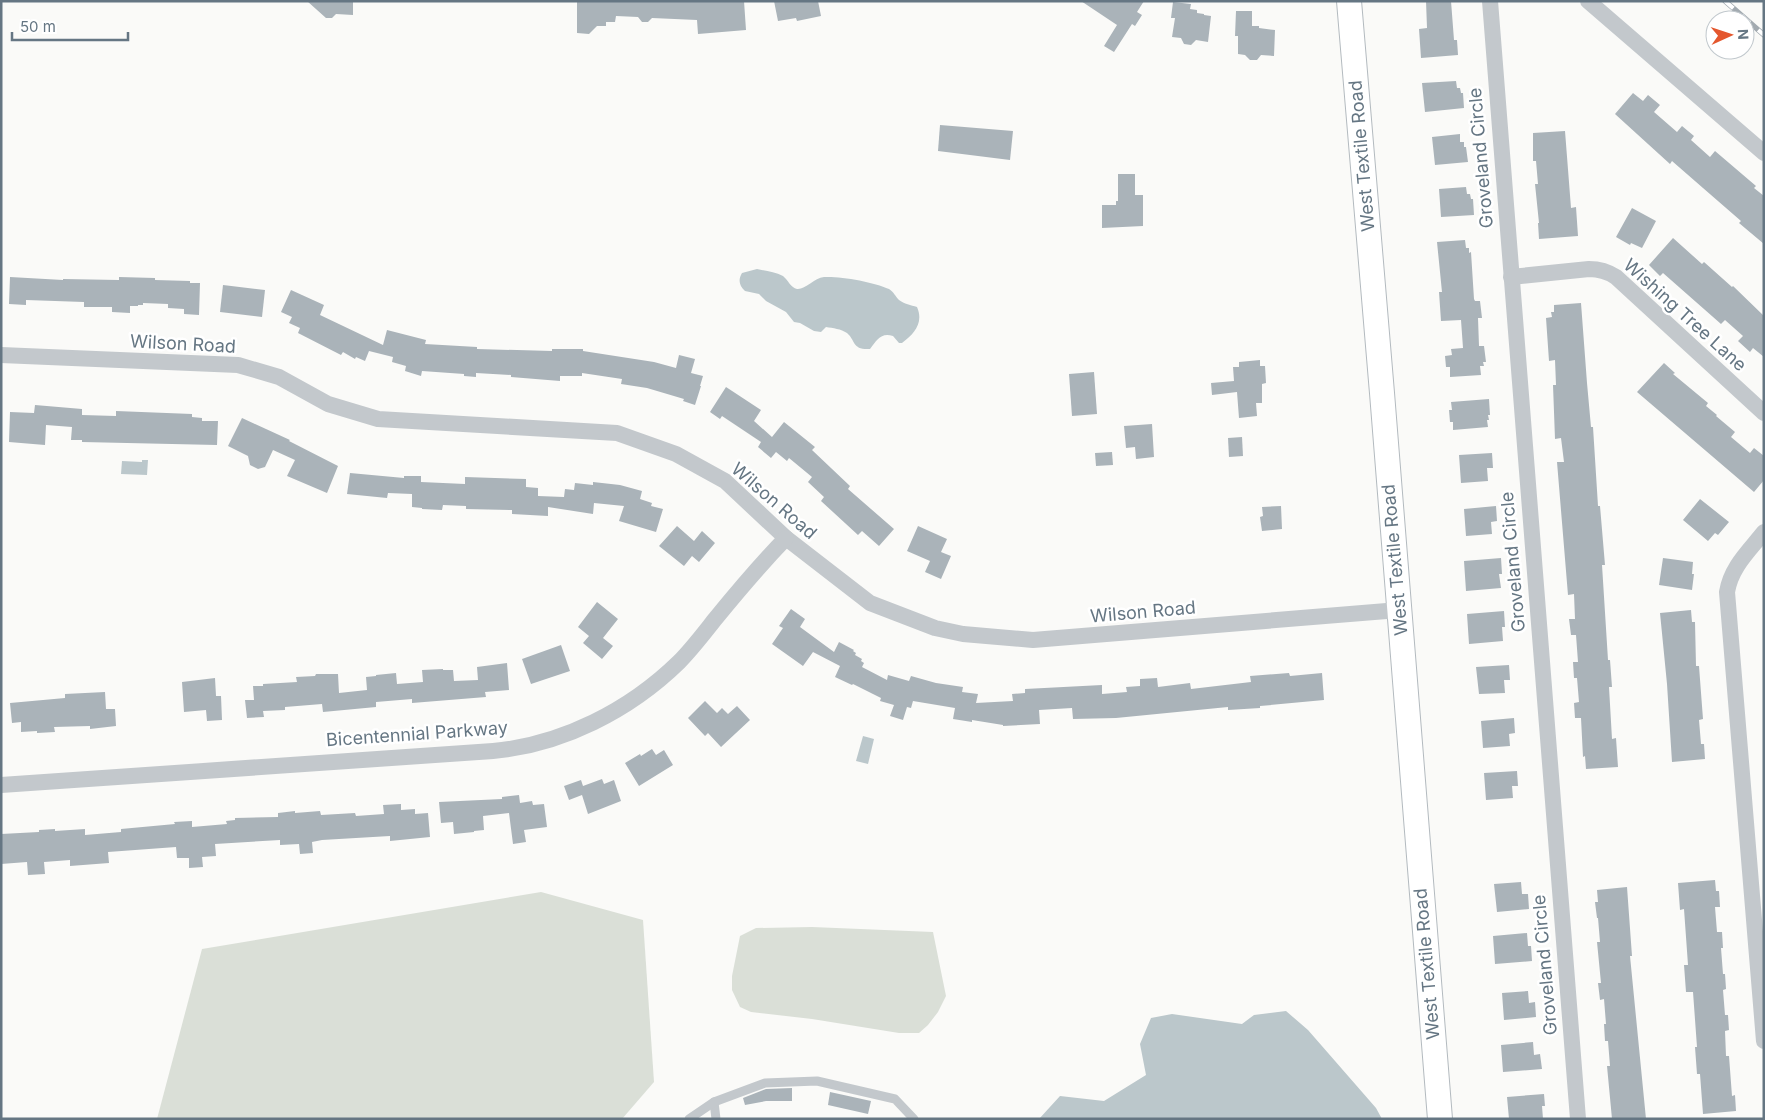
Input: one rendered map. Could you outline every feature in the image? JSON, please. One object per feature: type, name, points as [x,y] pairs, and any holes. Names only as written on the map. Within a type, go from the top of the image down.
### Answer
[{"type":"main road","name":"West Textile Road","points":[[1348,1],[1400,610],[1440,1119]]},
{"type":"street","name":"Groveland Circle","points":[[1490,1],[1578,1119]]},
{"type":"street","points":[[1588,1],[1764,153]]},
{"type":"street","name":"Wishing Tree Lane","points":[[1511,276],[1589,269],[1606,271],[1616,277],[1764,413]]},
{"type":"street","name":"Wilson Road","points":[[1,355],[238,365],[279,377],[328,404],[378,419],[616,432],[676,454],[725,482],[786,538],[870,603],[935,628],[962,634],[1033,640],[1400,610]]},
{"type":"street","points":[[1764,532],[1735,568],[1729,581],[1728,592],[1759,924],[1764,1041]]},
{"type":"street","name":"Bicentennial Parkway","points":[[1,785],[499,750],[555,738],[607,716],[652,686],[672,668],[786,538]]},
{"type":"lane","points":[[689,1119],[714,1102],[764,1083],[817,1081],[895,1099],[914,1119]]},
{"type":"lane","points":[[714,1102],[716,1119]]},
{"type":"shaded area","points":[[757,269],[783,276],[791,286],[797,289],[803,288],[824,277],[848,279],[883,286],[891,290],[901,301],[917,307],[919,318],[917,328],[902,343],[899,343],[893,336],[885,335],[870,349],[860,348],[845,332],[826,327],[821,332],[814,331],[800,323],[794,322],[786,312],[766,301],[759,294],[745,291],[741,287],[740,282],[742,273]]},
{"type":"shaded area","points":[[142,460],[148,460],[147,475],[121,474],[122,461],[142,462]]},
{"type":"shaded area","points":[[863,736],[874,739],[868,764],[856,761]]},
{"type":"shaded area","points":[[541,892],[643,920],[654,1082],[622,1119],[157,1119],[202,949]]},
{"type":"shaded area","points":[[812,927],[933,932],[946,996],[938,1012],[919,1033],[899,1033],[812,1019],[751,1012],[740,1007],[732,990],[732,976],[740,936],[756,928]]},
{"type":"shaded area","points":[[1286,1011],[1308,1030],[1376,1108],[1382,1119],[1039,1119],[1060,1096],[1104,1101],[1146,1075],[1140,1044],[1151,1018],[1172,1014],[1242,1024],[1254,1015]]},
{"type":"building","points":[[307,1],[353,1],[353,15],[336,14],[332,18],[326,18]]},
{"type":"building","points":[[577,1],[744,1],[746,30],[698,34],[697,20],[652,18],[648,22],[642,22],[638,17],[616,16],[615,22],[606,22],[606,26],[597,26],[589,34],[577,33]]},
{"type":"building","points":[[774,1],[818,1],[821,16],[797,21],[796,18],[778,21]]},
{"type":"building","points":[[1081,1],[1144,1],[1137,12],[1142,15],[1135,26],[1132,24],[1114,52],[1104,46],[1117,25]]},
{"type":"building","points":[[1426,1],[1451,1],[1454,40],[1457,40],[1458,55],[1421,58],[1419,29],[1427,28]]},
{"type":"building","points":[[1173,2],[1191,4],[1190,9],[1197,10],[1197,13],[1211,16],[1208,42],[1196,40],[1191,45],[1184,44],[1181,38],[1172,37],[1175,18],[1171,18]]},
{"type":"building","points":[[1236,11],[1252,11],[1252,26],[1275,30],[1274,56],[1261,55],[1257,60],[1250,60],[1245,55],[1238,54],[1238,36],[1235,36]]},
{"type":"building","points":[[1456,81],[1457,88],[1460,88],[1461,93],[1463,93],[1464,108],[1425,112],[1422,83]]},
{"type":"building","points":[[1633,93],[1643,101],[1648,95],[1660,105],[1654,112],[1677,132],[1682,126],[1694,136],[1691,140],[1710,157],[1715,151],[1756,186],[1754,188],[1764,196],[1764,244],[1739,223],[1741,221],[1672,161],[1670,164],[1615,114]]},
{"type":"building","points":[[940,125],[1013,131],[1010,160],[938,151]]},
{"type":"building","points":[[1565,131],[1571,208],[1576,207],[1578,236],[1539,239],[1535,184],[1538,184],[1536,161],[1533,161],[1533,133]]},
{"type":"building","points":[[1460,134],[1460,142],[1464,142],[1464,147],[1466,147],[1468,162],[1435,165],[1432,137]]},
{"type":"building","points":[[1118,174],[1135,174],[1135,195],[1143,195],[1143,226],[1102,228],[1102,205],[1116,205],[1116,201],[1118,201]]},
{"type":"building","points":[[1466,187],[1467,194],[1470,194],[1471,199],[1473,199],[1474,215],[1441,217],[1439,189]]},
{"type":"building","points":[[1632,208],[1656,221],[1642,248],[1631,243],[1630,245],[1616,237]]},
{"type":"building","points":[[1673,238],[1702,264],[1704,262],[1733,286],[1764,316],[1764,357],[1753,348],[1750,352],[1738,341],[1743,336],[1725,320],[1721,324],[1663,273],[1660,276],[1649,265]]},
{"type":"building","points":[[1465,240],[1466,248],[1469,248],[1469,253],[1471,252],[1474,299],[1475,301],[1480,301],[1482,318],[1478,318],[1479,346],[1484,346],[1486,362],[1483,362],[1484,366],[1480,366],[1481,375],[1450,377],[1450,367],[1446,367],[1445,356],[1452,355],[1451,349],[1463,348],[1461,320],[1441,321],[1439,292],[1442,292],[1437,242]]},
{"type":"building","points":[[10,277],[63,280],[119,280],[119,277],[155,278],[155,280],[200,283],[199,315],[184,314],[184,309],[168,308],[168,304],[143,303],[143,305],[130,306],[130,313],[112,312],[112,307],[84,307],[84,302],[26,300],[26,305],[9,304]]},
{"type":"building","points":[[223,285],[265,290],[262,317],[220,312]]},
{"type":"building","points":[[291,290],[324,305],[320,315],[383,345],[387,330],[426,340],[425,344],[477,347],[477,349],[552,351],[552,349],[583,349],[583,351],[654,362],[676,368],[679,355],[695,359],[691,373],[703,376],[701,386],[695,405],[683,401],[684,399],[647,388],[621,384],[622,379],[582,373],[582,376],[560,376],[560,381],[511,377],[511,375],[476,373],[476,377],[464,376],[464,374],[422,371],[421,376],[405,371],[406,366],[392,362],[393,357],[369,351],[365,361],[356,357],[355,359],[343,352],[341,355],[298,333],[300,328],[289,323],[292,317],[281,312]]},
{"type":"building","points":[[1581,303],[1591,427],[1593,427],[1598,506],[1600,506],[1605,565],[1602,565],[1608,660],[1610,660],[1612,687],[1609,687],[1612,739],[1616,738],[1618,767],[1586,769],[1585,756],[1583,757],[1581,718],[1575,718],[1574,703],[1579,702],[1577,678],[1574,678],[1573,662],[1578,662],[1576,635],[1571,635],[1569,619],[1575,619],[1574,594],[1568,595],[1557,462],[1564,462],[1561,438],[1555,439],[1553,385],[1556,385],[1555,360],[1549,361],[1546,318],[1552,317],[1551,312],[1554,312],[1554,305]]},
{"type":"building","points":[[1260,360],[1260,366],[1265,366],[1266,383],[1262,384],[1262,403],[1256,403],[1257,416],[1239,418],[1237,392],[1212,395],[1211,383],[1234,381],[1233,367],[1239,367],[1239,362]]},
{"type":"building","points":[[1664,363],[1675,373],[1673,374],[1708,403],[1706,406],[1735,432],[1731,437],[1750,453],[1754,448],[1764,456],[1764,480],[1754,492],[1637,392]]},
{"type":"building","points":[[1094,372],[1097,414],[1072,416],[1069,374]]},
{"type":"building","points":[[726,387],[761,410],[754,421],[772,437],[784,422],[815,447],[812,450],[850,486],[848,489],[894,529],[879,546],[862,531],[858,535],[821,501],[824,497],[808,482],[812,477],[789,458],[787,461],[776,452],[771,458],[758,447],[761,442],[722,416],[720,419],[710,412]]},
{"type":"building","points":[[1489,399],[1490,415],[1488,415],[1489,420],[1487,420],[1488,427],[1453,430],[1453,422],[1450,422],[1449,410],[1452,410],[1451,402]]},
{"type":"building","points":[[35,405],[82,409],[82,415],[116,416],[116,411],[192,414],[192,417],[202,418],[202,421],[218,421],[217,445],[82,442],[82,440],[71,440],[72,427],[46,425],[45,445],[9,442],[10,412],[34,413]]},
{"type":"building","points":[[242,418],[290,440],[338,466],[327,493],[287,476],[295,460],[273,450],[265,467],[258,469],[250,465],[248,456],[228,446]]},
{"type":"building","points":[[1152,424],[1154,457],[1136,459],[1135,447],[1126,448],[1124,426]]},
{"type":"building","points":[[1242,437],[1243,456],[1229,457],[1228,438]]},
{"type":"building","points":[[1112,452],[1113,465],[1096,466],[1095,453]]},
{"type":"building","points":[[1492,453],[1493,468],[1487,468],[1488,481],[1461,483],[1459,455]]},
{"type":"building","points":[[350,473],[404,478],[404,476],[421,476],[421,482],[465,484],[465,477],[526,479],[526,487],[538,488],[538,496],[564,497],[565,489],[574,490],[575,483],[593,485],[593,482],[620,485],[642,491],[640,499],[652,503],[651,506],[663,509],[656,532],[619,521],[624,506],[594,503],[593,514],[548,507],[548,516],[512,514],[512,510],[466,509],[466,506],[443,505],[442,510],[422,509],[412,507],[412,494],[388,493],[387,498],[347,494]]},
{"type":"building","points":[[1700,499],[1729,522],[1718,535],[1715,533],[1708,541],[1683,520]]},
{"type":"building","points":[[1281,506],[1282,529],[1262,531],[1260,517],[1263,516],[1262,507]]},
{"type":"building","points":[[1496,506],[1497,521],[1491,522],[1492,534],[1466,536],[1464,509]]},
{"type":"building","points":[[677,526],[694,541],[702,531],[715,543],[699,562],[692,556],[684,566],[659,546]]},
{"type":"building","points":[[918,526],[947,539],[941,552],[951,556],[941,579],[925,572],[930,561],[907,551]]},
{"type":"building","points":[[1501,558],[1502,574],[1499,574],[1501,588],[1466,591],[1464,561]]},
{"type":"building","points":[[1663,558],[1693,562],[1692,590],[1659,585]]},
{"type":"building","points":[[597,602],[618,619],[603,638],[613,646],[602,659],[583,643],[589,636],[578,627]]},
{"type":"building","points":[[791,609],[805,619],[800,627],[834,652],[839,642],[854,650],[855,655],[862,659],[861,661],[864,663],[862,667],[887,680],[888,675],[909,681],[911,676],[936,683],[963,687],[962,692],[978,694],[976,703],[1013,701],[1012,694],[1025,693],[1025,689],[1102,685],[1102,694],[1127,692],[1126,687],[1140,686],[1140,679],[1157,678],[1158,687],[1190,683],[1191,689],[1251,682],[1250,676],[1289,673],[1290,676],[1322,673],[1324,700],[1260,706],[1260,708],[1228,710],[1228,707],[1116,718],[1073,719],[1072,708],[1039,710],[1040,724],[1003,726],[972,720],[972,722],[953,719],[955,708],[913,701],[911,708],[907,707],[903,720],[890,716],[894,705],[880,701],[881,698],[835,677],[840,666],[813,652],[803,666],[772,644],[783,628],[779,626]]},
{"type":"building","points":[[1691,610],[1692,622],[1695,622],[1696,666],[1699,666],[1703,719],[1699,720],[1701,744],[1704,744],[1705,759],[1672,762],[1660,613]]},
{"type":"building","points":[[1504,611],[1505,627],[1502,627],[1503,641],[1469,644],[1467,614]]},
{"type":"building","points":[[561,645],[570,671],[531,684],[522,659]]},
{"type":"building","points":[[507,663],[509,690],[485,692],[486,697],[412,703],[412,699],[376,702],[376,707],[323,712],[322,704],[285,707],[285,710],[263,711],[264,717],[247,718],[245,700],[254,700],[253,686],[297,682],[296,677],[315,676],[316,674],[338,674],[339,693],[367,690],[366,677],[376,675],[396,673],[397,684],[423,682],[422,670],[453,670],[454,681],[478,680],[477,667]]},
{"type":"building","points":[[1509,665],[1510,680],[1504,680],[1505,693],[1479,694],[1476,667]]},
{"type":"building","points":[[215,678],[216,696],[221,696],[222,720],[207,721],[206,710],[184,712],[182,682]]},
{"type":"building","points":[[105,692],[106,709],[115,709],[116,726],[90,729],[90,726],[54,727],[55,732],[37,733],[37,731],[21,732],[21,722],[12,723],[10,703],[65,698],[65,694]]},
{"type":"building","points":[[705,701],[717,713],[722,708],[728,714],[737,706],[750,720],[721,747],[708,733],[705,736],[688,718]]},
{"type":"building","points":[[1514,718],[1515,733],[1509,734],[1510,746],[1483,748],[1481,721]]},
{"type":"building","points":[[652,749],[656,755],[664,750],[673,765],[639,786],[625,763]]},
{"type":"building","points":[[1517,771],[1518,786],[1512,786],[1513,798],[1486,800],[1484,773]]},
{"type":"building","points":[[602,779],[604,784],[614,780],[621,801],[588,814],[582,795],[569,800],[564,786],[581,780],[583,786]]},
{"type":"building","points":[[519,795],[520,803],[532,801],[533,805],[544,804],[547,827],[524,830],[526,842],[513,844],[509,813],[483,816],[484,830],[474,832],[454,834],[453,822],[441,823],[439,802],[502,799],[502,797]]},
{"type":"building","points":[[401,804],[401,810],[415,809],[415,814],[428,813],[430,837],[390,841],[390,836],[322,840],[312,842],[313,853],[300,854],[299,844],[280,845],[280,840],[215,844],[216,856],[202,857],[203,867],[189,868],[189,858],[177,858],[176,847],[108,852],[109,863],[70,866],[70,860],[44,862],[45,874],[28,875],[27,862],[1,864],[1,834],[39,832],[39,830],[55,829],[55,831],[85,829],[85,835],[121,832],[121,829],[192,821],[192,827],[227,824],[226,821],[235,820],[235,818],[278,817],[278,813],[295,811],[295,813],[320,811],[321,815],[355,813],[356,816],[384,814],[383,805]]},
{"type":"building","points":[[1715,880],[1716,891],[1719,891],[1720,907],[1715,907],[1717,932],[1722,932],[1723,948],[1721,948],[1726,989],[1723,990],[1725,1015],[1728,1015],[1729,1030],[1725,1031],[1726,1056],[1729,1056],[1732,1096],[1735,1095],[1736,1111],[1703,1114],[1700,1074],[1697,1074],[1693,992],[1686,992],[1684,965],[1688,965],[1684,909],[1680,910],[1678,883]]},
{"type":"building","points":[[1521,882],[1522,894],[1528,894],[1529,909],[1497,912],[1494,884]]},
{"type":"building","points":[[1627,887],[1632,956],[1630,956],[1646,1119],[1612,1119],[1607,1066],[1610,1066],[1608,1041],[1605,1041],[1604,999],[1600,1000],[1598,983],[1601,983],[1597,942],[1600,942],[1595,902],[1598,902],[1597,890]]},
{"type":"building","points":[[1527,933],[1528,946],[1531,946],[1532,961],[1495,964],[1493,936]]},
{"type":"building","points":[[1528,991],[1529,1003],[1535,1002],[1536,1017],[1504,1020],[1502,993]]},
{"type":"building","points":[[1533,1042],[1534,1055],[1540,1054],[1542,1069],[1503,1072],[1501,1045]]},
{"type":"building","points":[[792,1088],[792,1101],[766,1101],[745,1105],[743,1098],[766,1089]]},
{"type":"building","points":[[830,1092],[871,1101],[868,1114],[828,1105]]},
{"type":"building","points":[[1544,1094],[1545,1106],[1542,1106],[1543,1119],[1509,1119],[1507,1097]]},
{"type":"railway","points":[[1725,1],[1764,35]]}]
